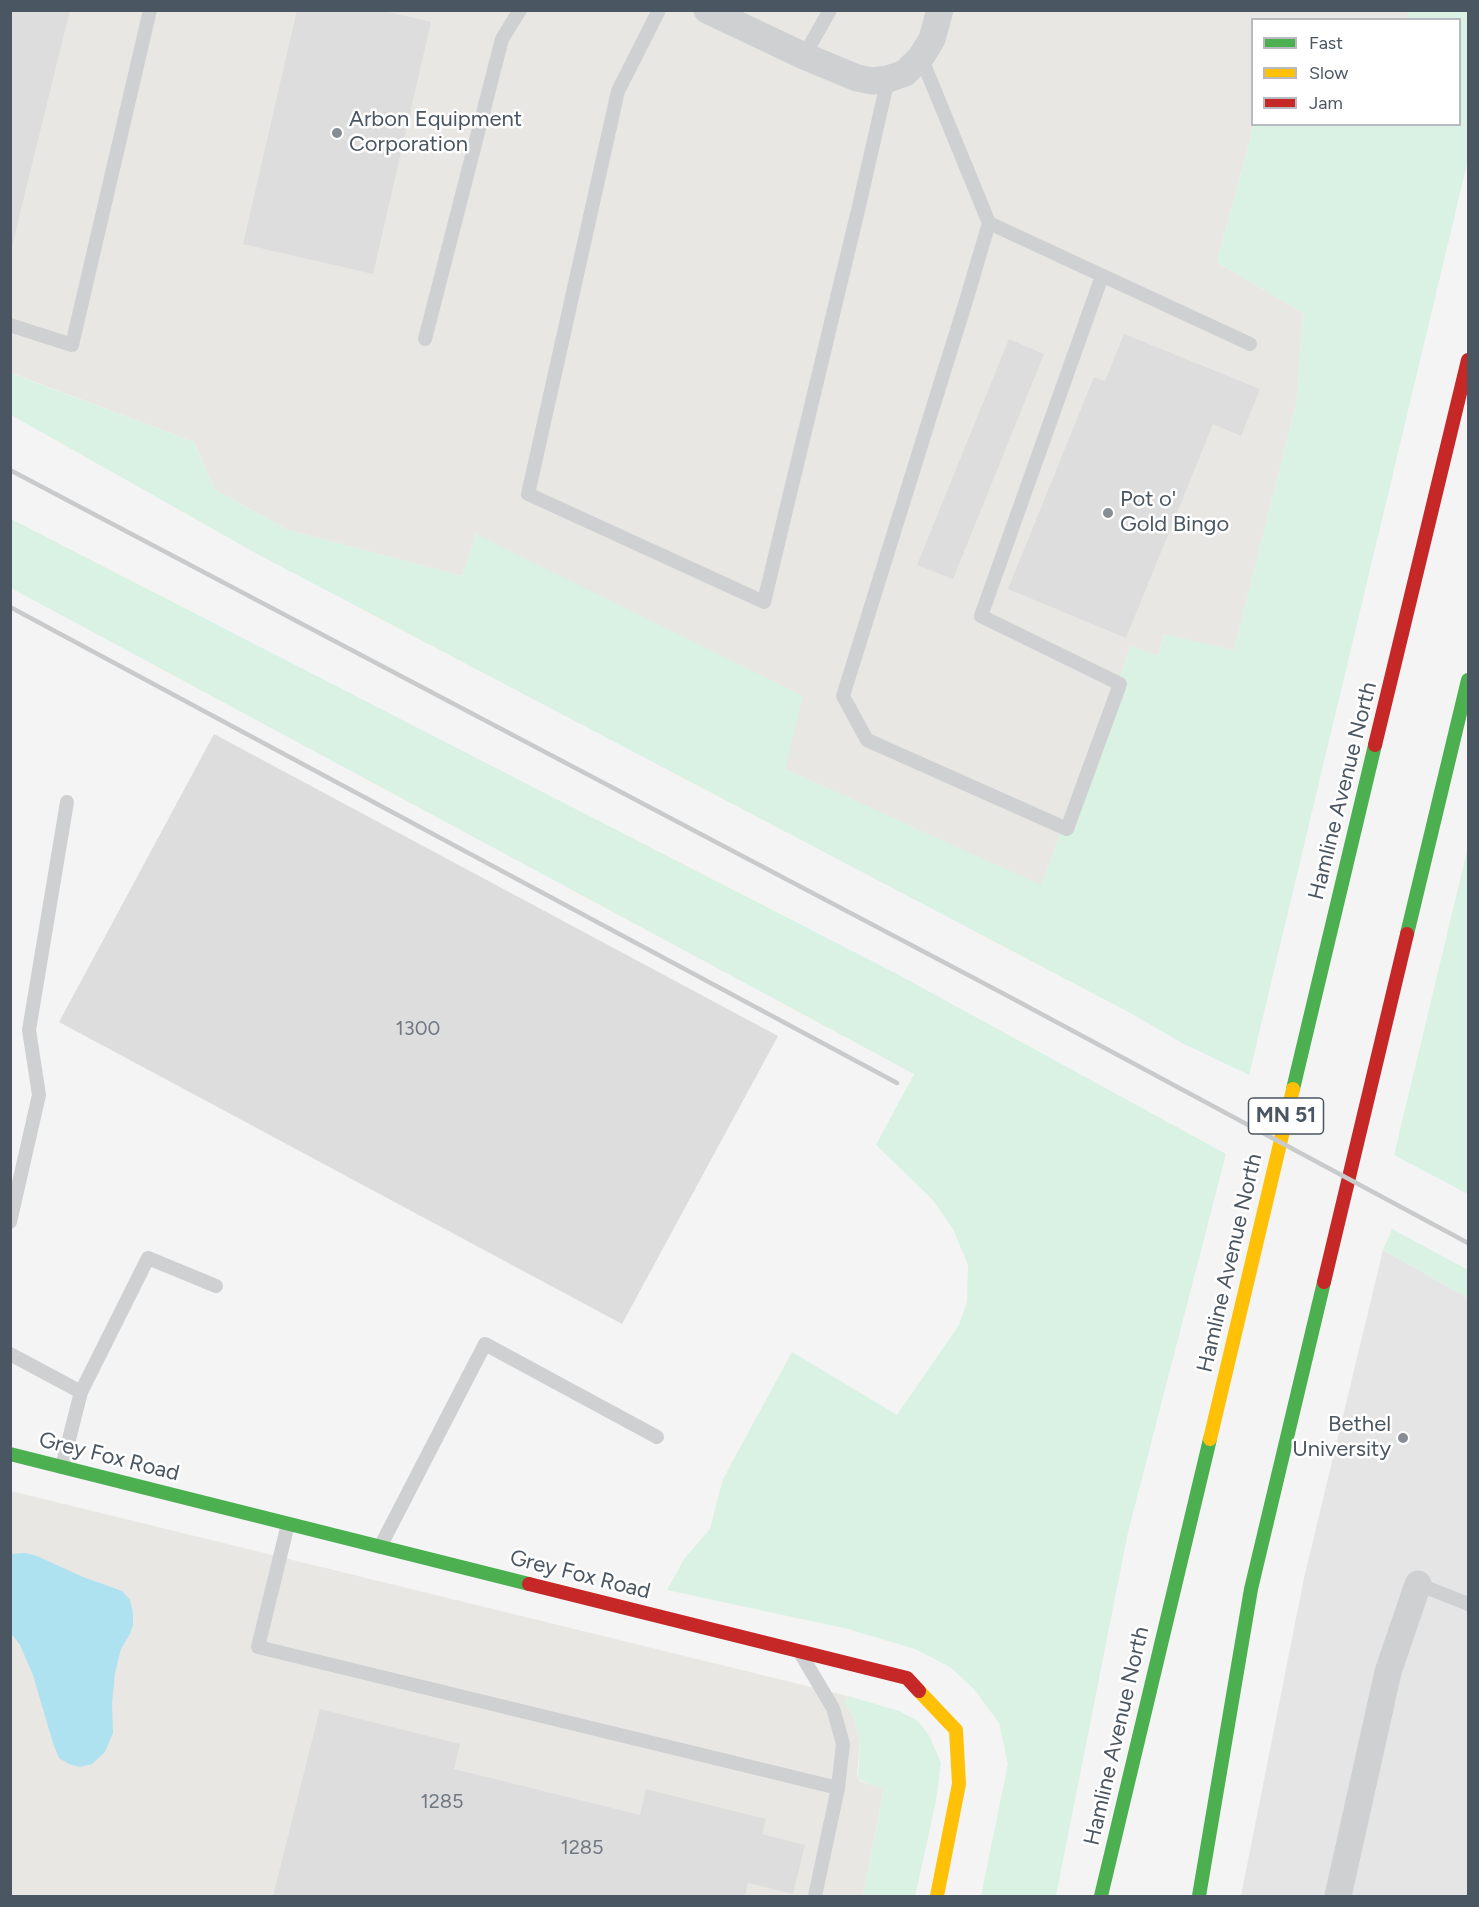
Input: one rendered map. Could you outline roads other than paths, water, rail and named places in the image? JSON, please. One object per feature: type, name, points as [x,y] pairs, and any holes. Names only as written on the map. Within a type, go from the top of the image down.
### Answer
[{"type":"main road","name":"Hamline Avenue North","points":[[1101,1896],[1468,360]]},
{"type":"main road","points":[[1199,1896],[1251,1589],[1468,680]]},
{"type":"main road","name":"Grey Fox Road","points":[[10,1454],[907,1678],[956,1730],[959,1784],[937,1896]]},
{"type":"street","points":[[707,10],[804,56],[857,78],[872,81],[888,79],[905,73],[921,57],[932,39],[940,10]]},
{"type":"street","points":[[1338,1896],[1388,1672],[1418,1584]]},
{"type":"lane","points":[[10,325],[72,345],[150,10]]},
{"type":"lane","points":[[425,339],[502,39],[520,10]]},
{"type":"lane","points":[[659,10],[618,91],[528,494],[764,602],[888,79]]},
{"type":"lane","points":[[804,56],[831,10]]},
{"type":"lane","points":[[921,57],[988,223],[963,312],[843,696],[867,740],[1067,829],[1120,684],[981,616],[1102,276]]},
{"type":"lane","points":[[988,223],[1250,344]]},
{"type":"lane","points":[[10,1222],[39,1095],[28,1029],[67,802]]},
{"type":"lane","points":[[62,1467],[81,1392],[148,1258],[216,1286]]},
{"type":"lane","points":[[380,1547],[484,1344],[657,1437]]},
{"type":"lane","points":[[10,1354],[81,1392]]},
{"type":"lane","points":[[288,1524],[258,1647],[838,1788]]},
{"type":"lane","points":[[1418,1584],[1468,1604]]},
{"type":"lane","points":[[799,1652],[833,1708],[843,1744],[838,1788],[815,1896]]},
{"type":"water","points":[[26,1553],[122,1591],[130,1600],[133,1625],[121,1649],[115,1673],[112,1704],[113,1733],[105,1752],[92,1764],[80,1767],[59,1758],[33,1675],[20,1645],[11,1633],[11,1554]]},
{"type":"railway","points":[[10,470],[1006,995],[1468,1243]]},
{"type":"railway","points":[[10,607],[897,1083]]},
{"type":"place","name":"Arbon Equipment Corporation","points":[[337,133]]},
{"type":"place","name":"Pot o' Gold Bingo","points":[[1108,513]]},
{"type":"place","name":"Bethel University","points":[[1403,1438]]}]
